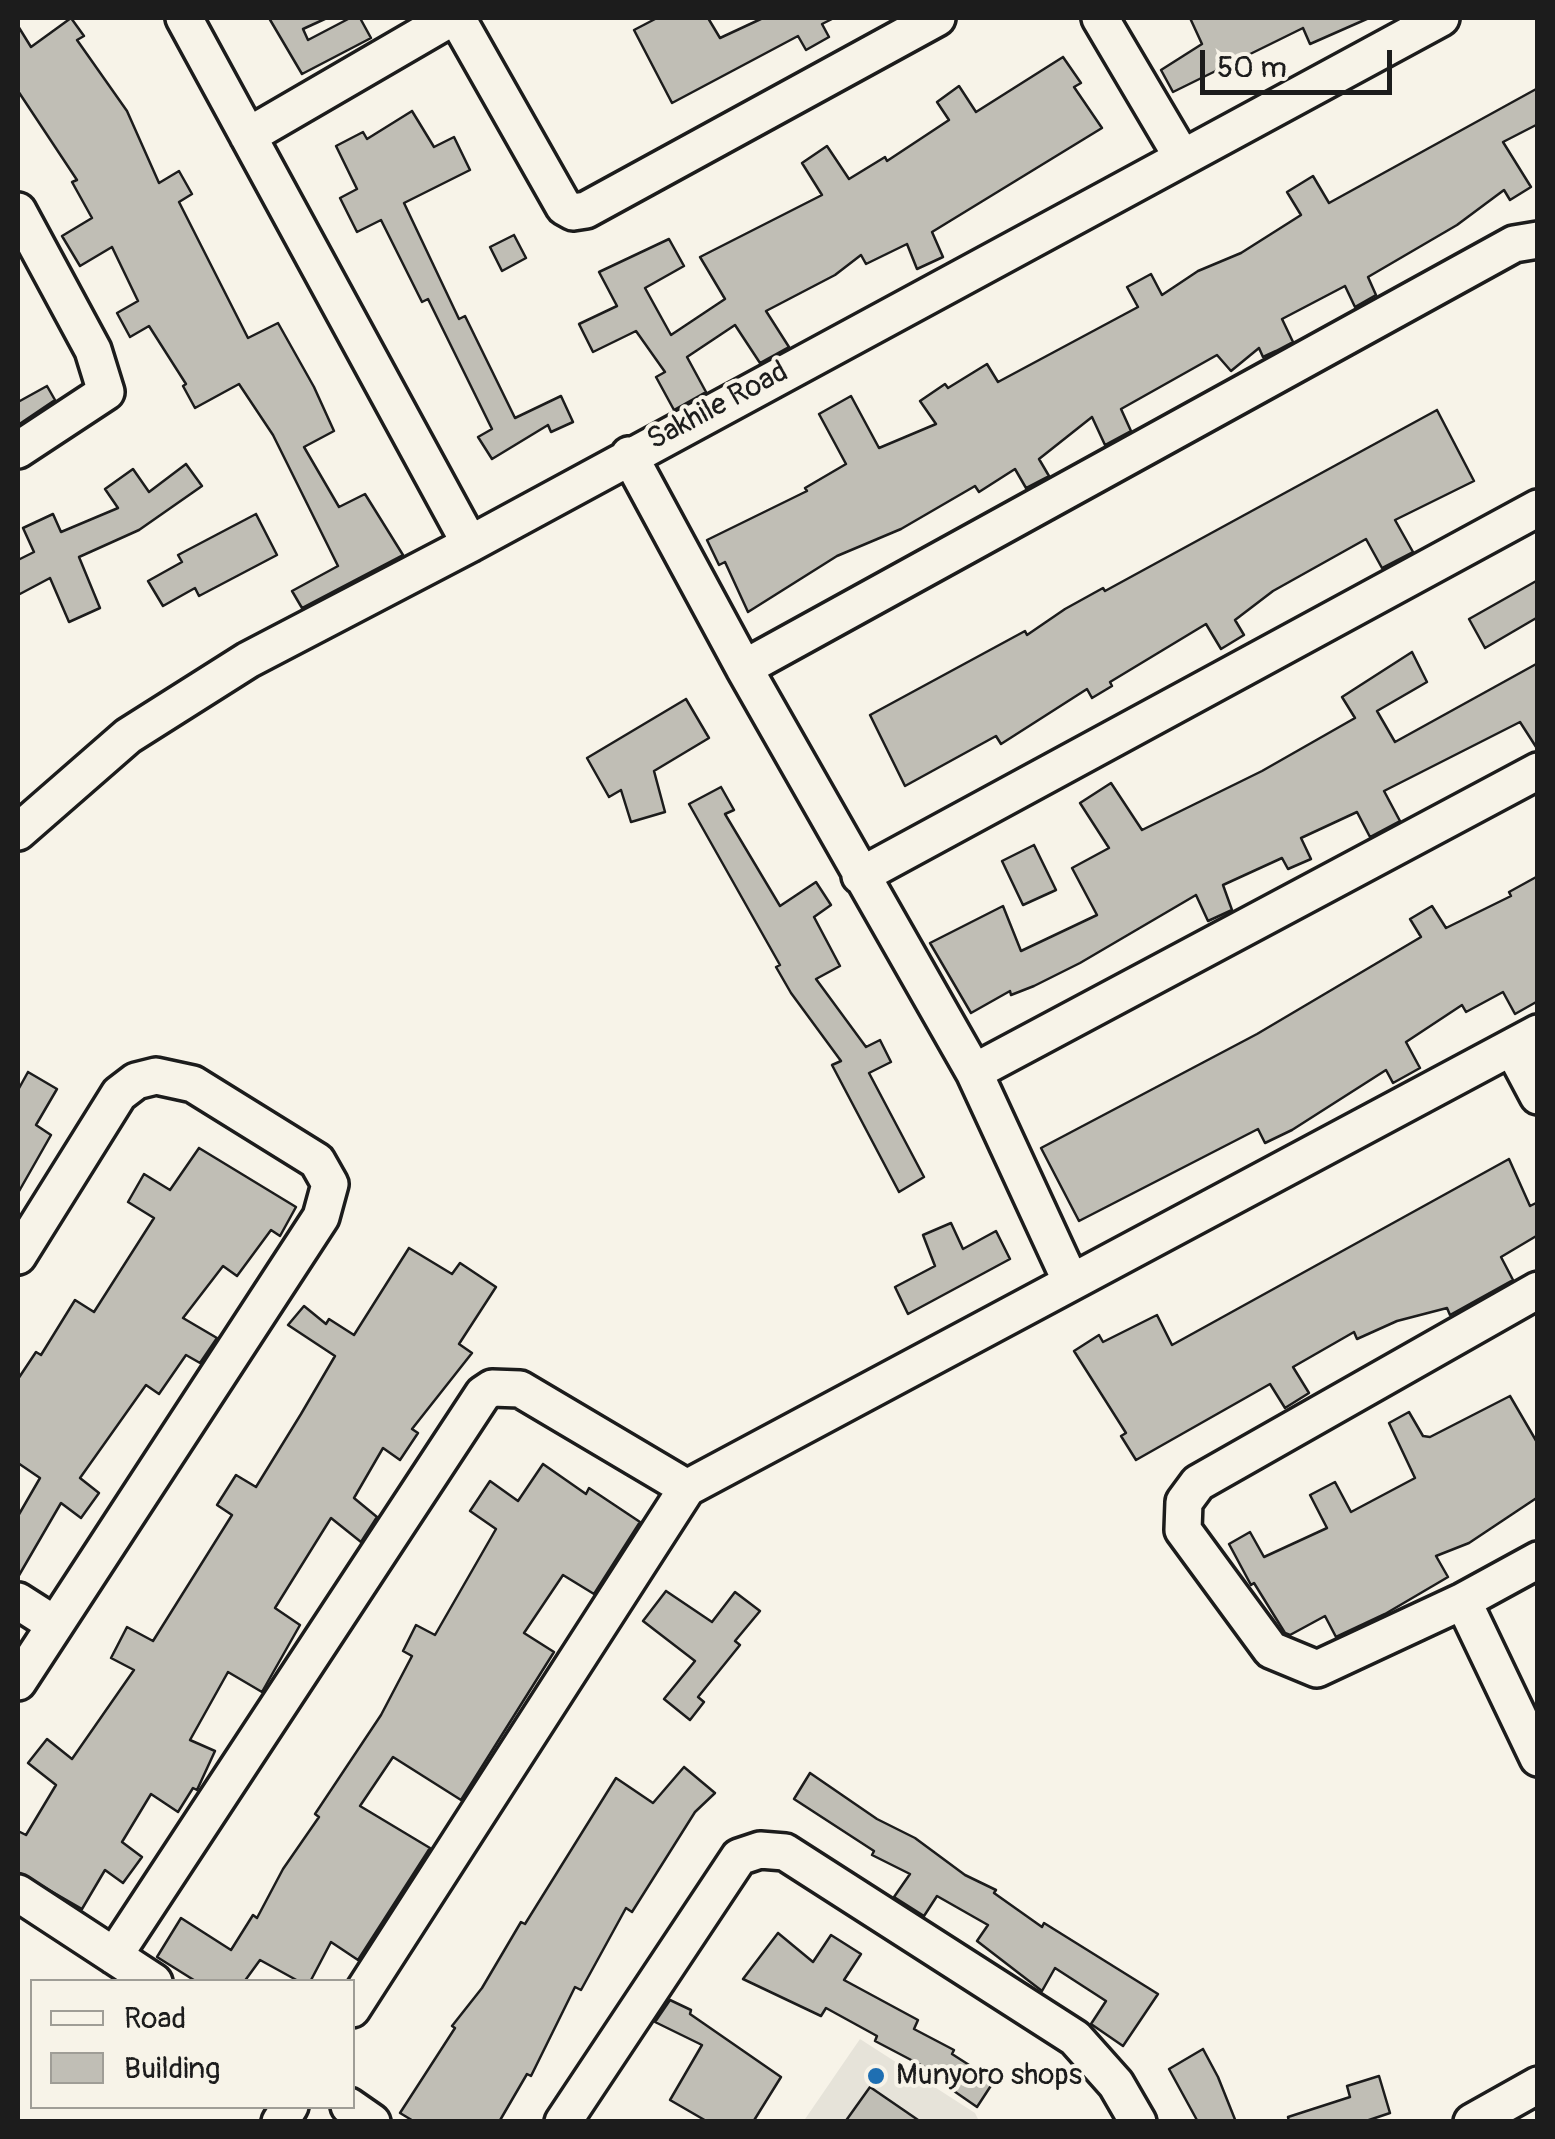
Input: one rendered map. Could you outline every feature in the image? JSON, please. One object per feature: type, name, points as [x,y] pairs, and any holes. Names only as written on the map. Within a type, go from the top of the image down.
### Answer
[{"type":"street","points":[[184,18],[470,544]]},
{"type":"street","points":[[248,136],[454,18],[564,207],[573,212],[586,210],[936,18]]},
{"type":"street","points":[[1100,18],[1182,158]]},
{"type":"street","name":"Sakhile Road","points":[[18,832],[128,736],[248,660],[470,544],[1441,18]]},
{"type":"street","points":[[18,211],[92,350],[106,392],[18,450]]},
{"type":"street","points":[[744,668],[1514,244],[1538,240]]},
{"type":"street","points":[[629,455],[860,876],[974,1072],[1071,1282]]},
{"type":"street","points":[[860,876],[1538,508]]},
{"type":"street","points":[[974,1072],[1538,771]]},
{"type":"street","points":[[355,2004],[687,1488],[1524,1040],[1538,1096]]},
{"type":"street","points":[[18,1256],[119,1094],[136,1080],[156,1076],[193,1084],[317,1161],[330,1184],[321,1217],[18,1682]]},
{"type":"street","points":[[1538,1290],[1198,1482],[1184,1502],[1183,1530],[1271,1650],[1295,1664],[1317,1669],[1463,1602],[1538,1560]]},
{"type":"street","points":[[114,1956],[483,1394],[492,1388],[520,1389],[687,1488]]},
{"type":"street","points":[[18,1601],[54,1624]]},
{"type":"street","points":[[1463,1602],[1538,1758]]},
{"type":"street","points":[[563,2122],[739,1857],[760,1850],[785,1852],[1075,2038],[1116,2084],[1138,2122]]},
{"type":"street","points":[[18,1893],[149,1979]]},
{"type":"street","points":[[1472,2122],[1538,2085]]},
{"type":"shaded area","name":"Munyoro shops","points":[[860,2039],[975,2113],[979,2121],[803,2122]]},
{"type":"building","points":[[71,18],[84,36],[77,40],[127,111],[159,183],[179,171],[192,194],[179,202],[248,338],[278,323],[314,387],[334,431],[304,447],[339,507],[365,494],[403,555],[302,608],[292,591],[338,566],[273,435],[239,384],[195,408],[183,386],[186,384],[149,326],[130,337],[117,313],[138,301],[112,247],[80,266],[62,236],[92,218],[72,182],[77,180],[18,91],[18,26],[31,47]]},
{"type":"building","points":[[269,18],[327,18],[303,29],[308,40],[350,18],[360,18],[371,38],[302,74]]},
{"type":"building","points":[[657,18],[708,18],[720,38],[763,18],[834,18],[822,24],[829,37],[806,50],[798,36],[672,103],[634,30]]},
{"type":"building","points":[[1190,18],[1369,18],[1310,44],[1303,28],[1173,92],[1161,70],[1202,44]]},
{"type":"building","points":[[1063,57],[1081,83],[1074,87],[1102,128],[932,232],[943,257],[917,269],[907,244],[866,264],[861,255],[835,275],[766,311],[789,347],[760,363],[735,325],[687,357],[706,392],[674,410],[656,377],[665,372],[636,331],[593,352],[579,324],[617,306],[599,272],[669,239],[684,266],[645,288],[671,335],[725,299],[700,257],[822,195],[802,163],[827,146],[849,179],[885,157],[887,161],[949,120],[937,102],[959,86],[976,112]]},
{"type":"building","points":[[1538,88],[1538,124],[1503,142],[1531,187],[1510,200],[1504,190],[1457,225],[1368,277],[1376,295],[1355,307],[1345,286],[1282,319],[1293,342],[1263,357],[1259,348],[1231,371],[1217,355],[1121,409],[1131,431],[1105,445],[1092,417],[1039,459],[1049,476],[1026,488],[1015,469],[979,492],[975,486],[901,529],[837,556],[748,612],[725,562],[719,565],[707,540],[807,491],[805,488],[846,464],[819,414],[851,396],[879,448],[936,424],[920,401],[945,384],[948,388],[987,364],[998,382],[1138,307],[1127,287],[1151,274],[1162,295],[1198,271],[1241,253],[1301,215],[1287,192],[1313,176],[1329,203]]},
{"type":"building","points":[[412,111],[434,147],[454,137],[470,170],[404,203],[459,319],[465,316],[515,418],[561,396],[573,422],[551,432],[548,425],[492,459],[478,437],[492,429],[428,299],[422,302],[381,220],[357,232],[340,198],[357,189],[336,146],[363,132],[367,139]]},
{"type":"building","points":[[514,235],[526,258],[502,271],[490,247]]},
{"type":"building","points":[[47,386],[55,400],[18,425],[18,402]]},
{"type":"building","points":[[1437,410],[1474,481],[1395,520],[1413,552],[1382,568],[1366,539],[1273,591],[1235,620],[1244,635],[1221,649],[1206,624],[1110,682],[1112,686],[1092,698],[1087,689],[1001,744],[996,736],[905,786],[870,715],[1025,631],[1027,635],[1103,588],[1105,591]]},
{"type":"building","points":[[186,464],[202,486],[139,530],[79,557],[100,608],[69,622],[50,578],[18,595],[18,560],[34,552],[23,528],[53,514],[61,532],[118,508],[105,489],[133,469],[149,492]]},
{"type":"building","points":[[256,514],[277,555],[199,596],[195,588],[163,606],[148,581],[182,562],[178,555]]},
{"type":"building","points":[[1538,580],[1538,617],[1485,648],[1469,619]]},
{"type":"building","points":[[1412,652],[1427,682],[1377,711],[1395,742],[1538,663],[1538,750],[1520,722],[1384,791],[1400,821],[1370,837],[1357,812],[1301,838],[1311,859],[1288,869],[1282,858],[1223,885],[1232,910],[1208,921],[1196,895],[1080,963],[1034,986],[1011,995],[1010,991],[971,1013],[930,943],[1003,906],[1021,951],[1097,915],[1072,868],[1109,848],[1080,803],[1111,783],[1142,830],[1262,771],[1355,718],[1342,697]]},
{"type":"building","points":[[686,699],[709,738],[654,771],[665,812],[631,822],[621,790],[609,797],[587,758]]},
{"type":"building","points":[[721,787],[734,810],[725,814],[780,906],[816,882],[831,905],[814,917],[840,966],[816,979],[866,1047],[880,1040],[891,1062],[869,1073],[924,1177],[899,1192],[832,1065],[841,1061],[791,993],[776,967],[780,965],[689,804]]},
{"type":"building","points":[[1034,845],[1056,890],[1023,905],[1002,861]]},
{"type":"building","points":[[1538,876],[1538,1001],[1515,1014],[1503,992],[1466,1012],[1462,1005],[1406,1042],[1420,1068],[1393,1083],[1386,1070],[1292,1130],[1265,1143],[1258,1129],[1079,1221],[1041,1148],[1257,1034],[1421,937],[1410,919],[1432,906],[1446,928],[1511,896],[1509,892]]},
{"type":"building","points":[[28,1072],[57,1089],[36,1125],[51,1135],[18,1193],[18,1090]]},
{"type":"building","points":[[199,1148],[296,1207],[280,1236],[271,1230],[237,1276],[223,1266],[183,1318],[217,1338],[200,1363],[186,1355],[159,1394],[146,1385],[80,1478],[99,1493],[81,1518],[61,1503],[18,1577],[18,1516],[40,1478],[18,1463],[18,1379],[36,1352],[41,1355],[75,1300],[94,1312],[154,1218],[128,1202],[144,1174],[170,1190]]},
{"type":"building","points":[[1509,1159],[1530,1206],[1538,1202],[1538,1235],[1501,1257],[1513,1280],[1450,1315],[1447,1308],[1397,1321],[1357,1339],[1354,1332],[1293,1367],[1309,1393],[1285,1408],[1270,1384],[1136,1460],[1121,1436],[1126,1433],[1074,1351],[1099,1335],[1103,1342],[1157,1315],[1172,1345]]},
{"type":"building","points":[[951,1223],[963,1249],[996,1231],[1010,1259],[908,1314],[895,1287],[935,1266],[923,1235]]},
{"type":"building","points":[[409,1248],[452,1274],[460,1263],[496,1287],[459,1344],[472,1353],[412,1429],[418,1433],[400,1460],[383,1448],[354,1498],[377,1517],[361,1542],[331,1518],[275,1608],[300,1625],[262,1692],[228,1672],[190,1740],[215,1751],[197,1790],[193,1788],[178,1812],[151,1794],[122,1842],[142,1857],[123,1883],[105,1870],[82,1909],[18,1872],[18,1831],[26,1835],[56,1785],[28,1763],[47,1739],[72,1759],[134,1670],[111,1658],[127,1627],[153,1641],[232,1515],[217,1505],[236,1475],[256,1487],[301,1414],[335,1356],[288,1325],[304,1306],[326,1324],[329,1319],[354,1335]]},
{"type":"building","points":[[1510,1396],[1538,1444],[1538,1497],[1469,1543],[1436,1556],[1448,1577],[1385,1614],[1336,1637],[1325,1616],[1290,1635],[1285,1633],[1254,1583],[1251,1585],[1229,1544],[1250,1532],[1264,1557],[1327,1528],[1310,1495],[1335,1482],[1351,1512],[1415,1478],[1389,1423],[1409,1412],[1423,1436],[1430,1437]]},
{"type":"building","points":[[543,1464],[586,1494],[589,1488],[640,1522],[594,1594],[563,1575],[524,1633],[554,1652],[461,1800],[393,1757],[360,1806],[430,1848],[358,1960],[331,1942],[312,1979],[295,1979],[260,1960],[246,1979],[192,1979],[157,1957],[181,1918],[231,1950],[253,1915],[257,1918],[283,1869],[319,1817],[315,1814],[381,1715],[412,1656],[403,1651],[416,1625],[435,1635],[496,1529],[470,1511],[490,1481],[518,1501]]},
{"type":"building","points":[[666,1591],[712,1622],[735,1592],[760,1611],[735,1641],[740,1645],[698,1697],[704,1702],[690,1720],[664,1699],[695,1661],[643,1621]]},
{"type":"building","points":[[684,1767],[715,1793],[695,1812],[632,1912],[626,1908],[581,1990],[575,1987],[531,2076],[527,2074],[499,2122],[415,2122],[400,2113],[455,2028],[452,2026],[482,1988],[521,1922],[525,1924],[616,1778],[653,1803]]},
{"type":"building","points":[[810,1773],[877,1819],[915,1838],[965,1875],[996,1890],[994,1893],[1042,1927],[1044,1923],[1158,1994],[1123,2046],[1091,2024],[1106,2001],[1055,1968],[1042,1991],[977,1941],[988,1925],[937,1896],[924,1916],[894,1897],[910,1874],[872,1855],[874,1851],[794,1799]]},
{"type":"building","points":[[778,1933],[813,1962],[831,1935],[861,1954],[844,1980],[918,2020],[914,2029],[954,2050],[952,2054],[994,2081],[977,2107],[951,2089],[955,2083],[875,2041],[877,2036],[826,2008],[821,2016],[743,1979]]},
{"type":"building","points":[[670,2000],[691,2010],[690,2014],[781,2077],[753,2122],[708,2122],[670,2100],[702,2045],[655,2022]]},
{"type":"building","points":[[1203,2049],[1236,2122],[1198,2122],[1169,2069]]},
{"type":"building","points":[[1379,2076],[1390,2113],[1363,2122],[1289,2122],[1288,2117],[1350,2097],[1347,2086]]},
{"type":"building","points":[[870,2087],[921,2122],[845,2122]]},
{"type":"place","name":"Munyoro shops","points":[[876,2076]]}]
